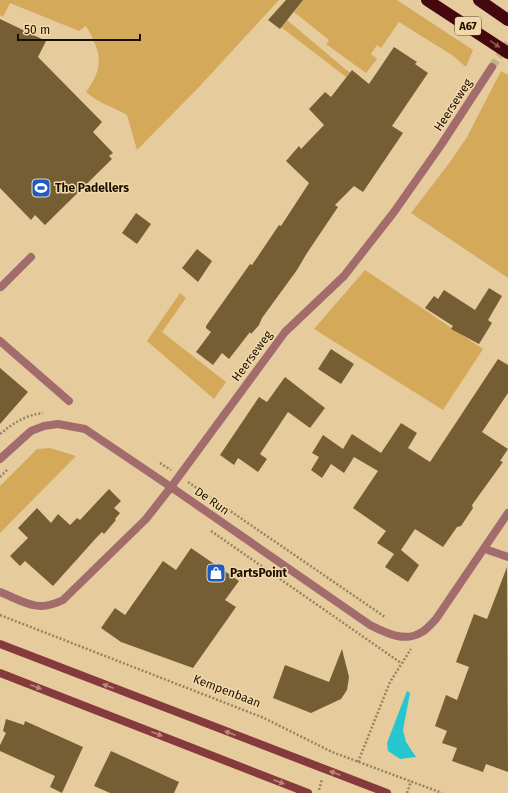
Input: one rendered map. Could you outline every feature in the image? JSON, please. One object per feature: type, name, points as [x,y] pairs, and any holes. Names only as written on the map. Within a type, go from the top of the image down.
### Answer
[{"type":"highway","name":"A67","points":[[427,0],[508,53]]},
{"type":"highway","name":"A67","points":[[479,0],[508,20]]},
{"type":"main road","points":[[0,644],[370,791],[387,793]]},
{"type":"main road","points":[[0,673],[308,793]]},
{"type":"street","name":"Heerseweg","points":[[0,592],[36,607],[50,607],[63,600],[146,519],[172,487],[285,332],[344,276],[394,212],[441,145],[492,67]]},
{"type":"street","points":[[1,287],[31,257]]},
{"type":"street","points":[[0,341],[69,401]]},
{"type":"street","name":"De Run","points":[[0,459],[31,431],[44,426],[58,424],[84,429],[172,487],[370,625],[390,635],[410,637]]},
{"type":"street","points":[[410,637],[422,632],[436,618],[508,513]]},
{"type":"street","points":[[484,549],[508,557]]},
{"type":"path","points":[[161,480],[174,463]]},
{"type":"path","points":[[0,477],[10,466]]},
{"type":"path","name":"De Run","points":[[206,527],[220,539],[401,663]]},
{"type":"path","name":"Kempenbaan","points":[[0,615],[264,718],[332,752],[442,793]]},
{"type":"path","points":[[358,762],[390,682],[412,647],[410,637]]},
{"type":"path","points":[[407,793],[411,781]]},
{"type":"shaded area","points":[[0,0],[279,0],[200,86],[137,150],[127,115],[101,102],[86,92],[96,74],[99,59],[98,51],[86,26],[79,31],[10,3],[3,17],[0,15]]},
{"type":"shaded area","points":[[301,0],[397,0],[473,50],[466,67],[452,55],[399,22],[381,48],[377,45],[371,54],[377,59],[366,73],[326,44],[329,40],[294,12],[302,1]]},
{"type":"shaded area","points":[[287,20],[350,73],[346,77],[281,27]]},
{"type":"shaded area","points":[[501,71],[508,75],[508,278],[411,213],[467,137]]},
{"type":"shaded area","points":[[365,270],[483,349],[443,410],[314,329]]},
{"type":"shaded area","points":[[180,293],[186,298],[162,332],[226,382],[214,399],[147,341]]},
{"type":"shaded area","points":[[50,448],[76,456],[0,533],[0,486],[37,449]]},
{"type":"water","points":[[407,691],[410,693],[403,730],[406,742],[416,757],[400,759],[388,751],[387,743]]},
{"type":"building","points":[[286,0],[303,0],[280,29],[268,20]]},
{"type":"building","points":[[0,19],[46,41],[38,57],[102,122],[93,132],[113,153],[109,156],[112,159],[45,225],[35,215],[31,220],[0,188]]},
{"type":"building","points":[[394,47],[417,62],[415,64],[428,73],[392,126],[403,133],[363,192],[354,186],[335,205],[338,207],[297,270],[262,318],[259,325],[251,334],[250,332],[229,359],[222,353],[213,365],[196,352],[211,332],[206,328],[206,326],[250,264],[252,265],[279,225],[281,226],[309,183],[286,161],[299,146],[301,149],[324,125],[309,109],[325,92],[331,97],[352,70],[369,84]]},
{"type":"building","points":[[136,213],[151,224],[137,244],[122,233]]},
{"type":"building","points":[[197,249],[212,261],[198,282],[182,268]]},
{"type":"building","points":[[489,288],[502,296],[488,320],[492,323],[479,344],[451,329],[453,326],[425,308],[434,296],[438,299],[444,290],[475,310]]},
{"type":"building","points":[[331,349],[354,364],[341,384],[318,369]]},
{"type":"building","points":[[498,359],[508,365],[508,393],[482,432],[508,449],[500,461],[503,462],[472,505],[473,508],[461,526],[457,527],[443,547],[415,529],[401,550],[419,565],[408,582],[385,567],[394,554],[377,543],[386,531],[353,508],[378,471],[354,457],[344,473],[331,464],[322,478],[311,470],[319,457],[312,453],[323,435],[343,449],[352,434],[381,453],[401,423],[417,433],[408,448],[430,462]]},
{"type":"building","points":[[0,368],[28,392],[0,424]]},
{"type":"building","points":[[285,377],[325,408],[310,428],[288,412],[260,454],[267,459],[258,472],[238,458],[234,465],[220,455],[259,397],[267,402]]},
{"type":"building","points":[[109,489],[121,501],[114,508],[120,513],[115,519],[116,520],[104,534],[102,532],[97,537],[53,586],[25,561],[20,566],[10,556],[28,538],[18,528],[37,508],[51,523],[58,514],[70,525],[77,518],[80,520]]},
{"type":"building","points":[[191,548],[239,581],[225,600],[236,607],[193,668],[121,642],[101,628],[115,608],[125,615],[163,561],[176,570]]},
{"type":"building","points":[[507,567],[508,772],[486,764],[483,772],[452,761],[457,748],[442,743],[447,731],[435,726],[446,695],[457,700],[469,667],[456,662],[474,614],[487,619]]},
{"type":"building","points":[[342,649],[349,677],[347,690],[341,699],[311,713],[273,698],[285,665],[329,682]]},
{"type":"building","points":[[6,719],[24,725],[25,721],[83,747],[62,793],[50,787],[55,776],[0,751],[0,745],[6,733],[3,731]]},
{"type":"building","points":[[111,751],[179,782],[174,793],[110,793],[94,786]]},
{"type":"tunnel","points":[[492,67],[508,43]]},
{"type":"place","name":"The Padellers","points":[[41,188]]},
{"type":"place","name":"PartsPoint","points":[[216,573]]}]
